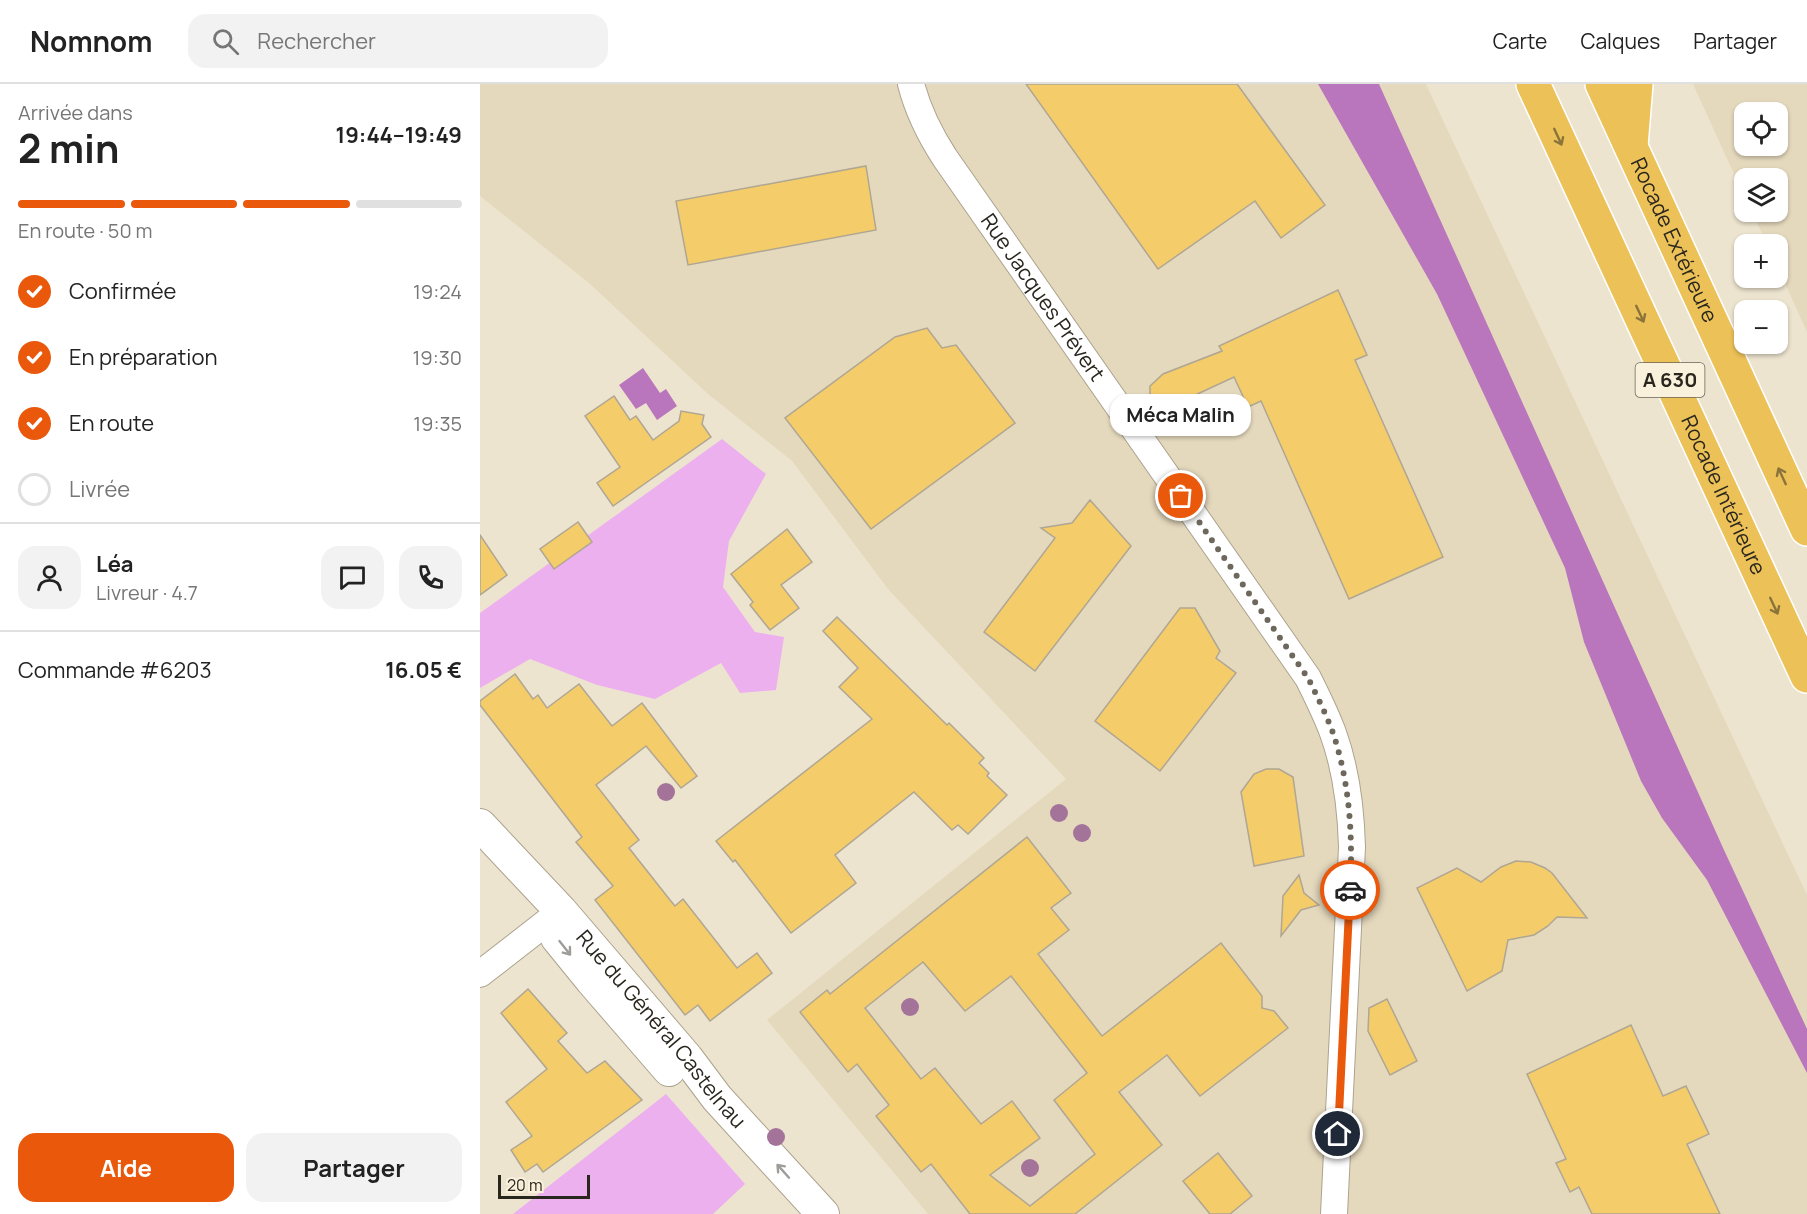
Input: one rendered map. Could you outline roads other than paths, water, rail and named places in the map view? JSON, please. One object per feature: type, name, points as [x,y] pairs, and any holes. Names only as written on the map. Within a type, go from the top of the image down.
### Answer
[{"type":"highway","name":"Rocade Intérieure","points":[[1533,84],[1807,676]]},
{"type":"highway","name":"Rocade Extérieure","points":[[1602,84],[1807,529]]},
{"type":"highway","points":[[1631,148],[1636,84]]},
{"type":"street","name":"Rue Jacques Prévert","points":[[910,84],[934,142],[1308,678],[1333,734],[1351,818],[1352,847],[1335,1214]]},
{"type":"street","name":"Rue du Général Castelnau","points":[[490,836],[553,917],[687,1058],[717,1098],[823,1214]]},
{"type":"street","name":"Rue du Général Castelnau","points":[[553,917],[592,981],[794,1214]]},
{"type":"street","points":[[480,974],[553,917]]},
{"type":"place","name":"Méca Malin","points":[[1181,496]]}]
